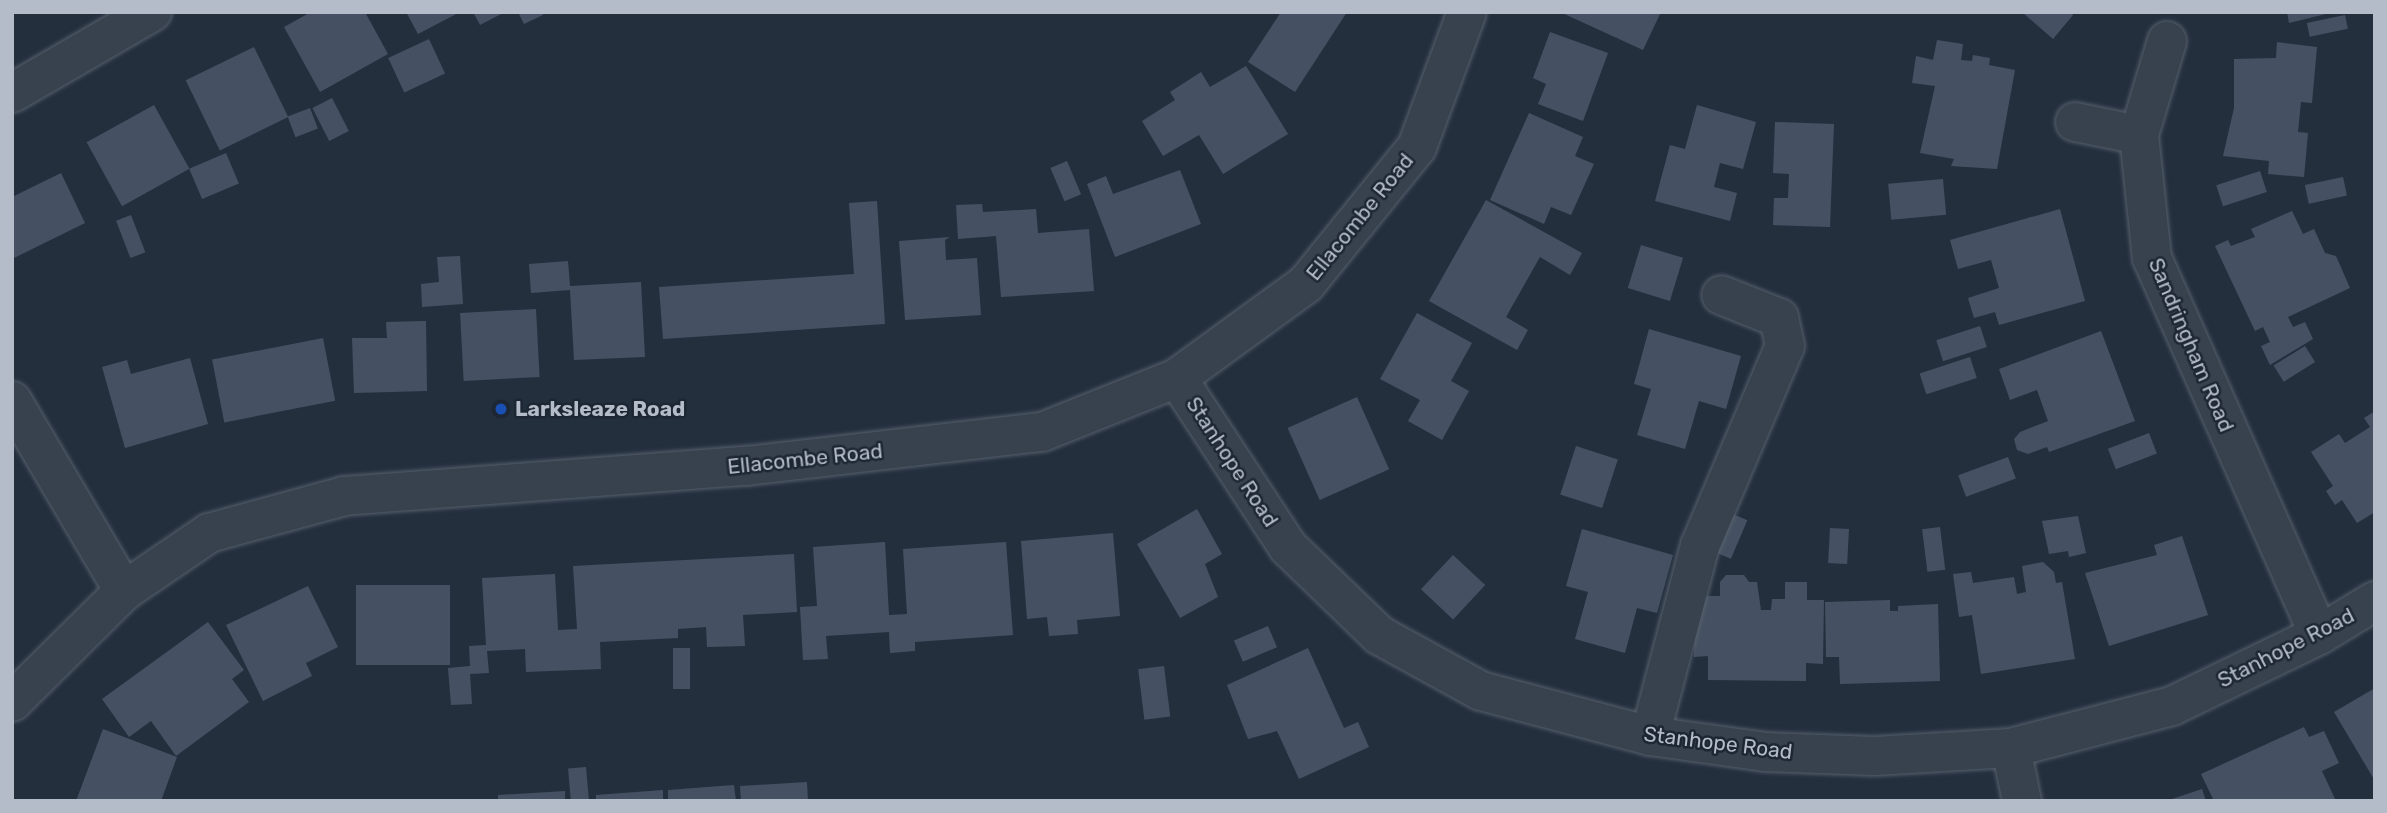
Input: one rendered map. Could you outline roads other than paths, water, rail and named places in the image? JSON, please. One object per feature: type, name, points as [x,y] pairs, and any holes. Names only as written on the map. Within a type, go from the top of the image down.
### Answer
[{"type":"street","points":[[12,93],[152,12]]},
{"type":"street","name":"Ellacombe Road","points":[[12,702],[124,591],[209,533],[344,496],[747,466],[1042,432],[1177,378],[1306,284],[1417,146],[1467,12]]},
{"type":"street","name":"Sandringham Road","points":[[2167,41],[2139,135],[2143,209],[2152,258],[2319,635]]},
{"type":"street","points":[[2075,122],[2139,135]]},
{"type":"street","points":[[1650,736],[1700,546],[1785,346],[1779,318],[1721,295]]},
{"type":"street","name":"Stanhope Road","points":[[1177,378],[1288,547],[1378,635],[1481,691],[1650,736],[1765,752],[1861,755],[2011,748],[2172,706],[2319,635],[2375,601]]},
{"type":"street","points":[[12,401],[124,591]]},
{"type":"street","points":[[2011,748],[2022,801]]},
{"type":"place","name":"Larksleaze Road","points":[[501,409]]}]
